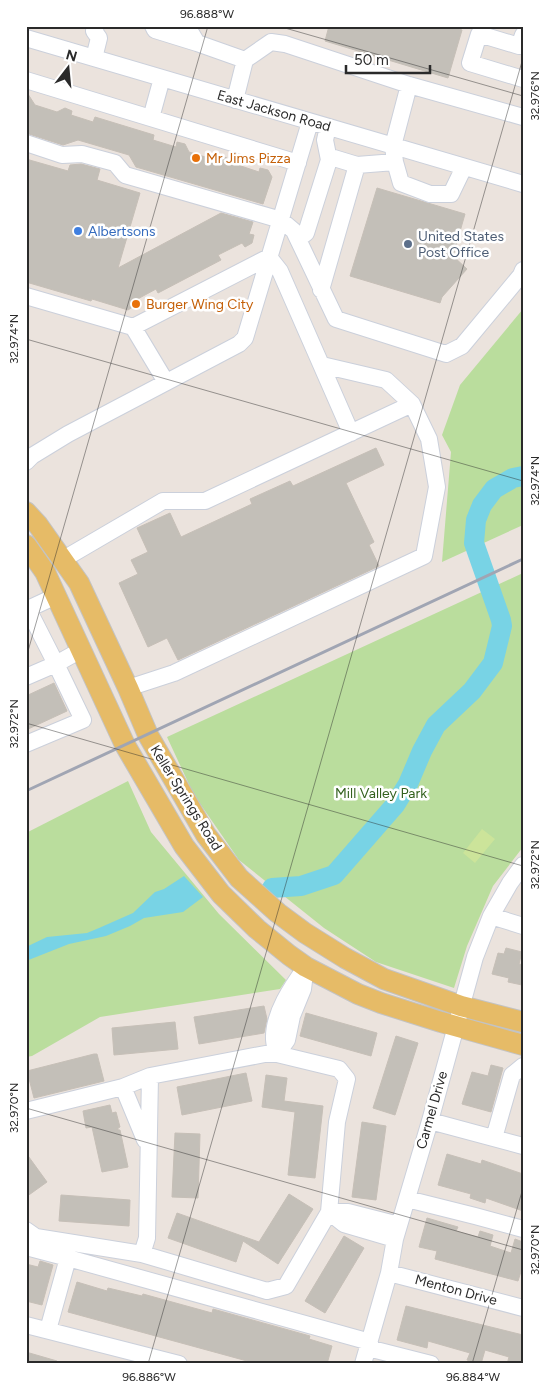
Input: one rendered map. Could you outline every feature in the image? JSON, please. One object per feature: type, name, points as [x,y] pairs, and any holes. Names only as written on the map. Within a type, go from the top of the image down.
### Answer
[{"type":"main road","name":"Keller Springs Road","points":[[26,512],[38,525],[79,583],[148,735],[206,835],[239,878],[278,913],[320,943],[384,979],[461,1006],[523,1022]]},
{"type":"main road","name":"Keller Springs Road","points":[[26,545],[45,572],[125,745],[184,846],[221,894],[275,945],[306,967],[358,994],[456,1027],[523,1045]]},
{"type":"main road","points":[[81,650],[96,662],[108,684],[115,689],[128,688]]},
{"type":"main road","points":[[306,967],[320,943]]},
{"type":"street","points":[[153,26],[155,30],[245,60]]},
{"type":"street","points":[[188,26],[197,43]]},
{"type":"street","points":[[94,58],[101,30]]},
{"type":"street","points":[[523,34],[519,46],[479,34],[470,64],[523,79]]},
{"type":"street","name":"East Jackson Road","points":[[26,38],[328,127],[394,154],[522,179]]},
{"type":"street","points":[[235,100],[245,60],[271,42],[285,44],[409,85],[523,117]]},
{"type":"street","points":[[151,118],[162,78]]},
{"type":"street","points":[[26,80],[298,163]]},
{"type":"street","points":[[409,85],[394,154],[401,184],[430,194],[451,194],[464,167]]},
{"type":"street","points":[[26,462],[32,456],[68,434],[239,344],[245,338],[310,122]]},
{"type":"street","points":[[298,239],[306,233],[329,160],[325,140],[328,127]]},
{"type":"street","points":[[26,143],[62,154],[82,154],[115,163],[125,174],[282,220],[294,231],[336,319],[446,354],[462,346],[521,275],[523,270]]},
{"type":"street","points":[[329,160],[334,158],[357,165],[394,154]]},
{"type":"street","points":[[321,290],[357,165]]},
{"type":"street","points":[[133,327],[269,257]]},
{"type":"street","points":[[269,257],[280,271],[351,433]]},
{"type":"street","points":[[26,296],[133,327],[166,382]]},
{"type":"street","points":[[128,688],[174,673],[424,556],[436,487],[429,439],[412,404],[386,380],[322,365]]},
{"type":"street","points":[[62,560],[163,501],[205,501],[412,404]]},
{"type":"street","points":[[26,744],[83,720],[28,609],[56,596]]},
{"type":"street","points":[[26,677],[56,664],[81,650]]},
{"type":"street","name":"Carmel Drive","points":[[363,1364],[389,1273],[397,1232],[475,957],[491,916],[523,865]]},
{"type":"street","points":[[491,916],[523,926]]},
{"type":"street","points":[[277,1054],[274,1038],[280,1012],[292,986],[306,967]]},
{"type":"street","points":[[26,1111],[123,1087],[150,1076],[264,1054],[277,1054],[339,1069],[347,1079],[337,1122],[329,1212],[286,1286],[267,1291],[142,1254],[36,1237],[26,1230]]},
{"type":"street","points":[[494,1138],[512,1075],[523,1066]]},
{"type":"street","points":[[142,1254],[147,1238],[150,1076]]},
{"type":"street","points":[[123,1087],[148,1147]]},
{"type":"street","points":[[430,1121],[523,1146]]},
{"type":"street","points":[[407,1199],[523,1229]]},
{"type":"street","points":[[329,1212],[344,1224],[397,1232]]},
{"type":"street","points":[[26,1247],[431,1364]]},
{"type":"street","points":[[48,1330],[68,1258]]},
{"type":"street","name":"Menton Drive","points":[[389,1273],[523,1308]]},
{"type":"street","points":[[26,1325],[179,1364]]},
{"type":"green space","points":[[523,309],[523,525],[442,562],[451,452],[442,435],[460,385]]},
{"type":"green space","name":"Mill Valley Park","points":[[523,573],[523,847],[493,886],[467,946],[454,988],[376,962],[324,928],[239,860],[194,795],[167,737]]},
{"type":"green space","points":[[128,781],[151,832],[219,914],[286,980],[280,989],[100,1017],[32,1056],[26,1057],[26,833]]},
{"type":"green space","points":[[482,829],[495,839],[475,863],[463,853]]},
{"type":"water","points":[[184,876],[203,897],[183,912],[144,918],[106,936],[69,944],[26,961],[26,947],[47,937],[87,933],[133,913],[155,892],[164,889]]},
{"type":"building","points":[[329,26],[451,26],[462,30],[448,78],[325,41]]},
{"type":"building","points":[[26,91],[35,105],[57,112],[65,108],[72,111],[71,115],[93,122],[95,117],[154,135],[153,140],[176,147],[177,142],[185,144],[189,152],[212,159],[218,155],[227,158],[226,161],[259,172],[260,168],[268,170],[272,177],[263,204],[136,167],[129,155],[78,140],[63,145],[26,133]]},
{"type":"building","name":"Albertsons","points":[[26,159],[68,171],[70,165],[81,164],[100,169],[97,180],[140,193],[118,268],[221,213],[253,222],[249,234],[254,235],[252,243],[245,247],[242,243],[218,255],[221,260],[158,293],[156,289],[132,302],[134,306],[128,310],[26,282]]},
{"type":"building","name":"United States Post Office","points":[[377,188],[465,214],[453,256],[467,269],[442,297],[440,303],[350,276]]},
{"type":"building","points":[[376,448],[384,465],[346,483],[374,542],[369,545],[379,566],[178,660],[167,638],[148,647],[119,583],[138,574],[131,560],[148,552],[137,528],[170,513],[181,537],[252,504],[250,499],[290,481],[293,486]]},
{"type":"building","points":[[54,683],[67,711],[26,730],[26,696]]},
{"type":"building","points":[[506,948],[522,952],[519,964],[523,965],[522,985],[508,982],[509,978],[492,974],[498,953],[504,954]]},
{"type":"building","points":[[264,1006],[267,1019],[264,1033],[199,1044],[194,1017]]},
{"type":"building","points":[[306,1013],[377,1033],[371,1056],[300,1036]]},
{"type":"building","points":[[175,1022],[178,1049],[114,1055],[112,1028]]},
{"type":"building","points":[[396,1036],[418,1043],[395,1115],[373,1108]]},
{"type":"building","points":[[97,1054],[104,1081],[34,1098],[27,1071]]},
{"type":"building","points":[[491,1065],[503,1068],[491,1112],[462,1104],[472,1072],[488,1076]]},
{"type":"building","points":[[246,1073],[252,1101],[182,1115],[177,1087]]},
{"type":"building","points":[[266,1075],[287,1078],[284,1101],[323,1106],[315,1178],[288,1175],[295,1112],[262,1107]]},
{"type":"building","points":[[110,1105],[112,1113],[116,1112],[120,1127],[118,1130],[120,1130],[128,1167],[102,1172],[92,1127],[86,1128],[83,1111]]},
{"type":"building","points":[[362,1122],[386,1126],[376,1200],[352,1197]]},
{"type":"building","points":[[175,1133],[200,1134],[198,1198],[172,1197]]},
{"type":"building","points":[[26,1153],[47,1182],[26,1197]]},
{"type":"building","points":[[447,1154],[481,1164],[482,1160],[523,1174],[523,1211],[486,1198],[485,1203],[470,1198],[471,1194],[438,1185]]},
{"type":"building","points":[[289,1194],[313,1209],[278,1264],[243,1241],[236,1262],[168,1238],[177,1213],[259,1242]]},
{"type":"building","points":[[61,1195],[130,1200],[129,1226],[59,1221]]},
{"type":"building","points":[[427,1218],[458,1227],[456,1231],[478,1237],[480,1231],[493,1235],[490,1246],[511,1253],[515,1239],[523,1242],[523,1265],[518,1281],[435,1259],[437,1251],[419,1247]]},
{"type":"building","points":[[344,1236],[364,1248],[325,1313],[305,1301]]},
{"type":"building","points":[[40,1261],[53,1265],[42,1305],[26,1301],[26,1264],[38,1267]]},
{"type":"building","points":[[77,1282],[107,1291],[108,1288],[142,1296],[143,1294],[212,1313],[213,1309],[310,1336],[309,1339],[332,1346],[327,1364],[258,1364],[68,1312]]},
{"type":"building","points":[[406,1306],[523,1335],[523,1360],[521,1360],[520,1364],[507,1364],[509,1357],[485,1350],[481,1364],[479,1364],[467,1360],[470,1353],[428,1341],[427,1348],[397,1340]]},
{"type":"building","points":[[26,1352],[57,1361],[57,1364],[26,1364]]},
{"type":"waterway","points":[[272,888],[301,886],[334,875],[395,805],[408,784],[422,751],[436,725],[472,691],[493,663],[502,626],[474,543],[476,520],[482,505],[494,489],[513,478],[523,476]]},
{"type":"railway","points":[[26,791],[523,559]]},
{"type":"place","name":"Mr Jims Pizza","points":[[196,158]]},
{"type":"place","name":"Albertsons","points":[[78,231]]},
{"type":"place","name":"United States Post Office","points":[[408,244]]},
{"type":"place","name":"Burger Wing City","points":[[136,304]]}]
